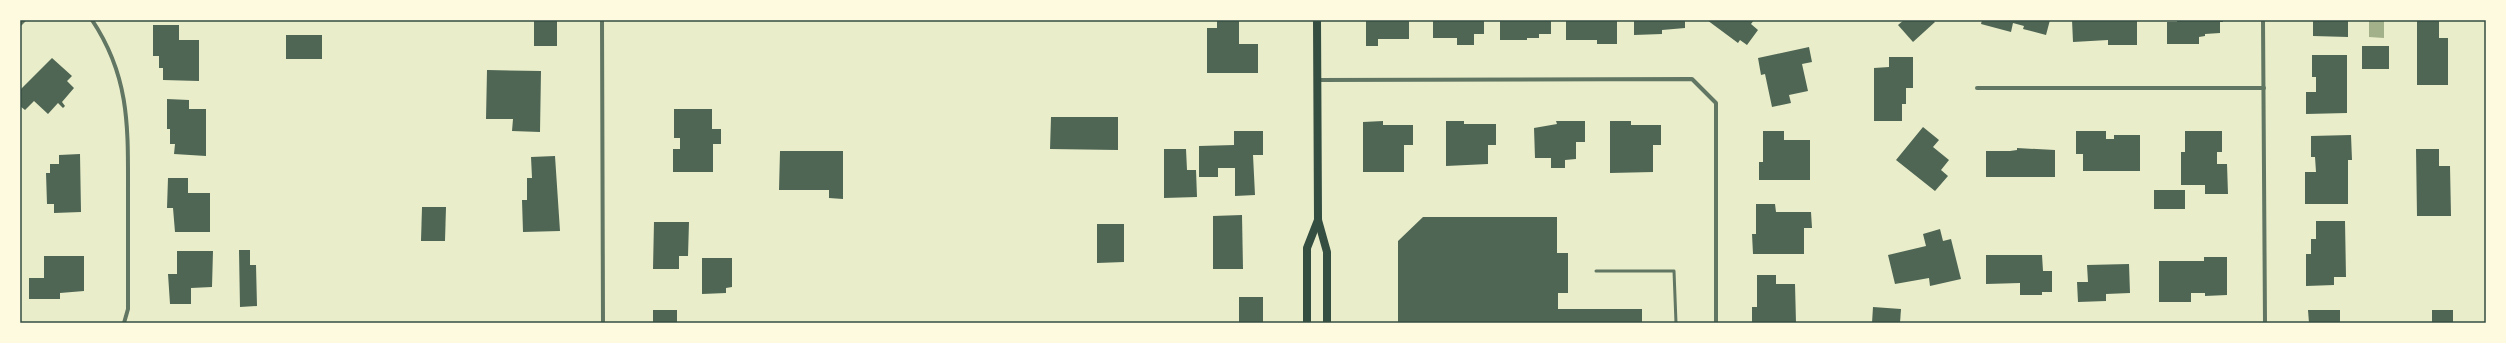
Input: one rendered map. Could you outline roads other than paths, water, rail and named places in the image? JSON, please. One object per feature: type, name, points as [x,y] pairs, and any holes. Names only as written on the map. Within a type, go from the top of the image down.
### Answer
[{"type":"main road","points":[[1316,20],[1318,220],[1327,252],[1327,323]]},
{"type":"main road","points":[[1307,323],[1307,248],[1318,220]]},
{"type":"street","points":[[20,24],[24,20]]},
{"type":"street","points":[[92,20],[111,52],[119,72],[127,114],[128,309],[124,323]]},
{"type":"street","points":[[602,20],[602,323]]},
{"type":"street","points":[[2264,20],[2265,323]]},
{"type":"street","points":[[1317,80],[1692,80],[1716,103],[1716,323]]},
{"type":"street","points":[[1977,88],[2264,88]]},
{"type":"lane","points":[[1596,271],[1674,271],[1676,323]]}]
